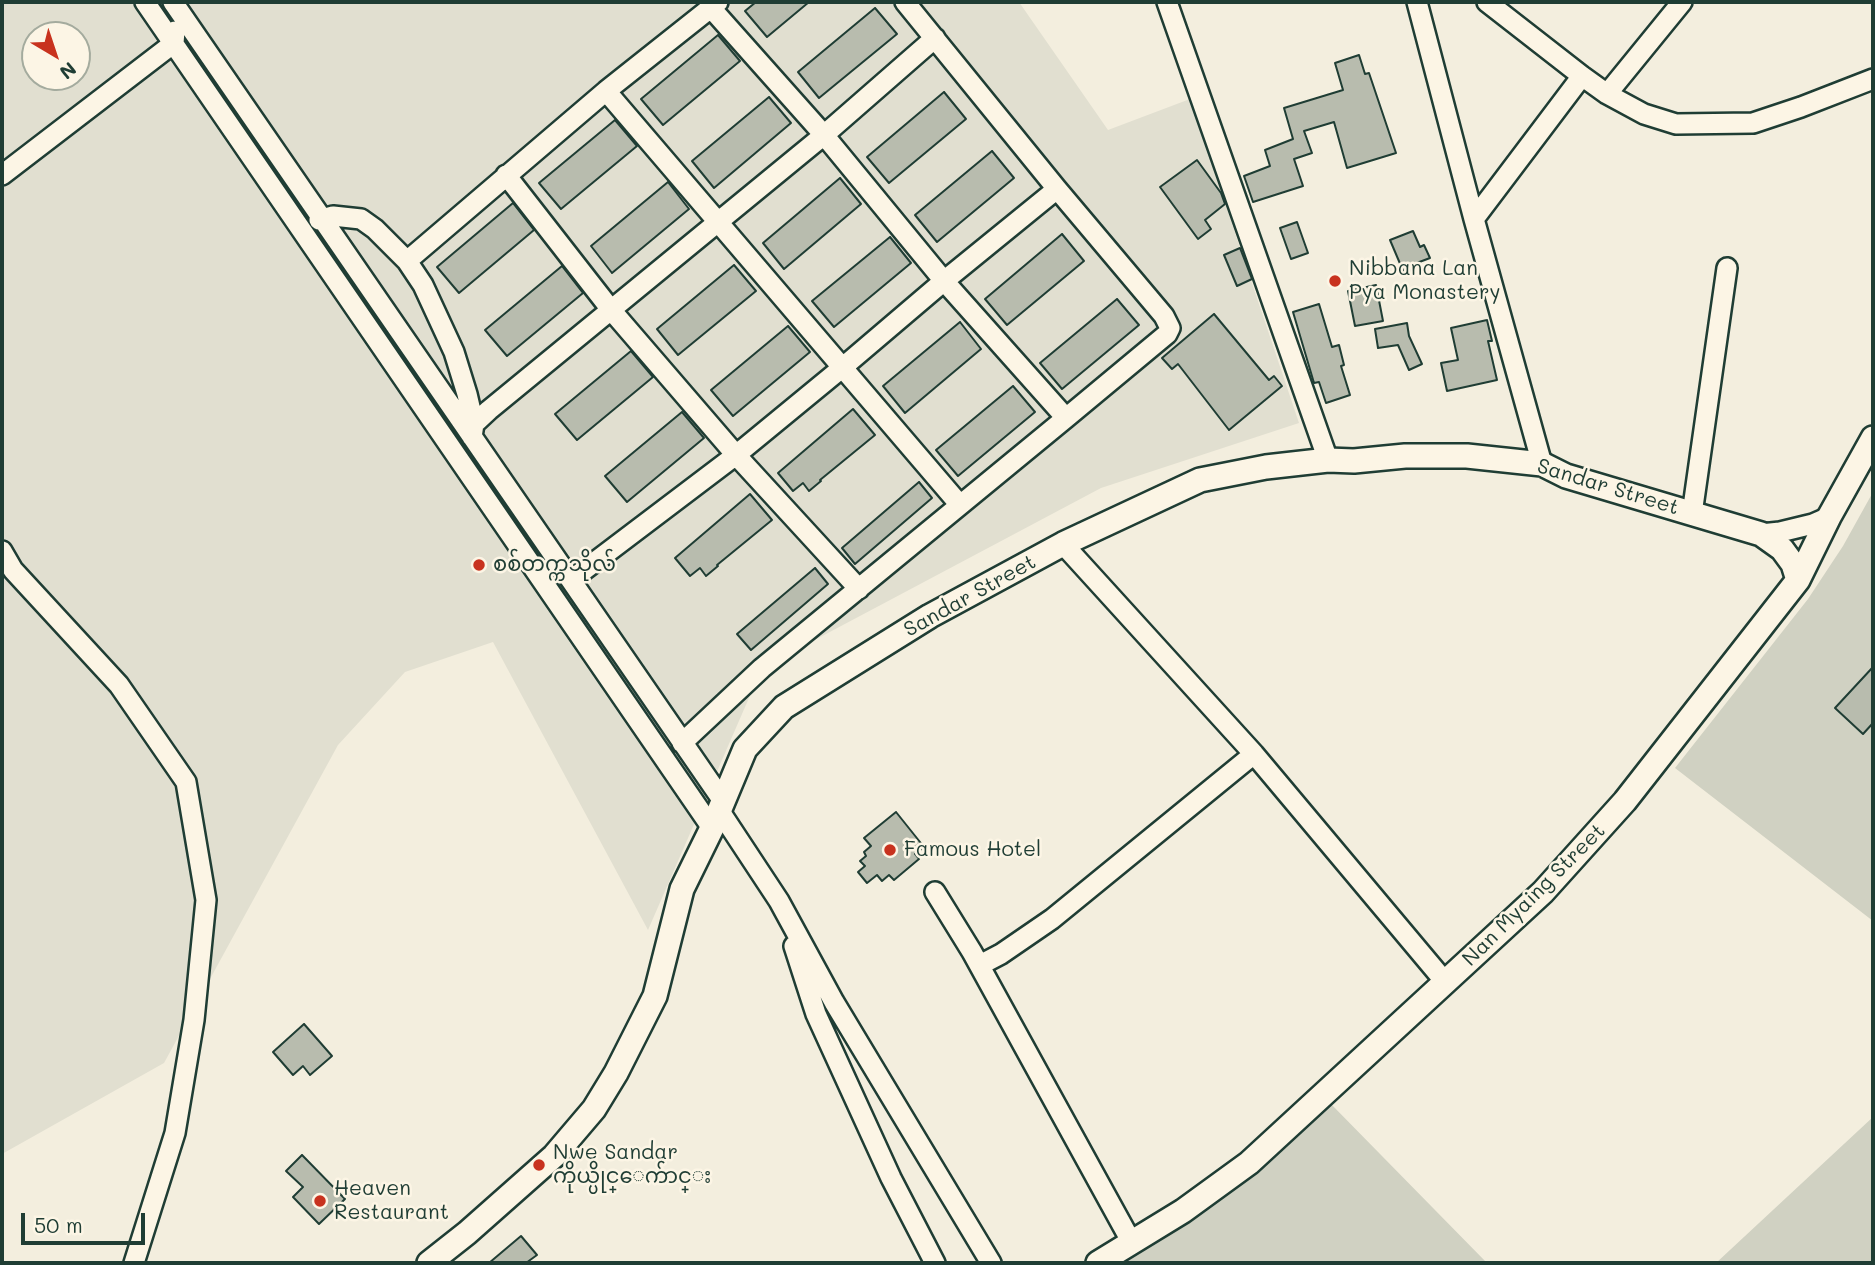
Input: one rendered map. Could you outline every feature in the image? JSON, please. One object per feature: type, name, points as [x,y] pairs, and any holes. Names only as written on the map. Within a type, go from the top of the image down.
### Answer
[{"type":"street","points":[[145,2],[779,901],[834,1002],[991,1263]]},
{"type":"street","points":[[682,743],[762,668],[1167,334],[1170,328],[1164,316],[905,2]]},
{"type":"street","points":[[1167,2],[1328,460]]},
{"type":"street","points":[[1418,2],[1474,219],[1542,464]]},
{"type":"street","points":[[1487,2],[1607,94],[1644,114],[1676,124],[1753,123],[1873,79]]},
{"type":"street","points":[[1607,94],[1682,2]]},
{"type":"street","points":[[2,175],[174,43],[176,4]]},
{"type":"street","points":[[176,4],[321,220],[473,430],[682,743],[718,813]]},
{"type":"street","points":[[407,261],[606,91],[714,5],[944,281],[1066,418]]},
{"type":"street","points":[[473,430],[489,410],[824,135],[935,38]]},
{"type":"street","points":[[1474,219],[1582,76]]},
{"type":"street","points":[[606,91],[960,505]]},
{"type":"street","points":[[506,175],[612,311],[736,455],[859,589]]},
{"type":"street","points":[[571,580],[736,455],[1057,189]]},
{"type":"street","points":[[321,220],[332,216],[361,219],[407,261],[423,285],[454,352],[467,394],[473,430]]},
{"type":"street","points":[[1692,514],[1727,268]]},
{"type":"street","name":"Nan Myaing Street","points":[[1098,1263],[1183,1211],[1248,1163],[1543,892],[1625,801],[1798,580],[1873,438]]},
{"type":"street","name":"Sandar Street","points":[[429,1263],[554,1156],[594,1109],[616,1073],[655,996],[682,889],[745,749],[785,707],[930,616],[1063,544],[1199,480],[1266,467],[1328,460],[1467,456],[1542,464],[1566,475],[1760,534],[1782,549],[1793,564],[1798,580]]},
{"type":"street","points":[[1760,534],[1813,524],[1829,517]]},
{"type":"street","points":[[1063,544],[1254,754],[1446,983]]},
{"type":"street","points":[[2,551],[13,570],[119,685],[186,782],[206,900],[194,1020],[175,1132],[134,1263]]},
{"type":"street","points":[[979,965],[1001,954],[1052,919],[1254,754]]},
{"type":"street","points":[[935,892],[979,965],[1132,1243]]},
{"type":"street","points":[[779,901],[816,1014],[891,1178],[935,1263]]},
{"type":"shaded area","name":"စစ်‌တက္ကသိုလ်","points":[[2,2],[1019,2],[1108,130],[1190,99],[1299,423],[1101,488],[762,668],[648,930],[493,642],[405,672],[338,745],[164,1063],[2,1154]]},
{"type":"shaded area","points":[[1873,492],[1873,921],[1675,768],[1808,599],[1843,546]]},
{"type":"shaded area","points":[[1329,1102],[1487,1263],[1106,1263]]},
{"type":"shaded area","points":[[1873,1117],[1873,1263],[1716,1263]]},
{"type":"building","points":[[756,2],[809,2],[767,37],[745,11]]},
{"type":"building","points":[[875,8],[897,34],[819,98],[798,72]]},
{"type":"building","points":[[718,35],[740,61],[663,125],[641,99]]},
{"type":"building","points":[[1359,55],[1365,74],[1369,73],[1396,153],[1347,168],[1334,122],[1304,131],[1312,153],[1294,159],[1303,186],[1253,202],[1244,176],[1270,166],[1265,150],[1293,139],[1284,108],[1343,90],[1335,63]]},
{"type":"building","points":[[944,92],[966,119],[889,183],[867,157]]},
{"type":"building","points":[[769,97],[791,123],[714,188],[692,161]]},
{"type":"building","points":[[615,120],[637,146],[561,209],[539,183]]},
{"type":"building","points":[[992,151],[1014,178],[937,242],[915,215]]},
{"type":"building","points":[[1197,160],[1221,193],[1225,204],[1205,220],[1211,229],[1198,239],[1160,187]]},
{"type":"building","points":[[840,178],[861,204],[784,269],[763,243]]},
{"type":"building","points":[[668,182],[689,209],[612,273],[591,246]]},
{"type":"building","points":[[513,203],[534,230],[459,293],[437,267]]},
{"type":"building","points":[[1297,222],[1308,253],[1291,259],[1280,228]]},
{"type":"building","points":[[1413,231],[1420,247],[1424,245],[1430,258],[1414,264],[1416,268],[1404,273],[1390,240]]},
{"type":"building","points":[[1062,234],[1084,261],[1007,325],[985,299]]},
{"type":"building","points":[[890,237],[911,263],[834,327],[812,301]]},
{"type":"building","points":[[1240,248],[1252,279],[1237,286],[1224,255]]},
{"type":"building","points":[[734,265],[756,291],[678,355],[657,329]]},
{"type":"building","points":[[562,266],[583,293],[507,356],[485,330]]},
{"type":"building","points":[[1376,285],[1383,321],[1355,326],[1348,291]]},
{"type":"building","points":[[1117,299],[1139,325],[1062,389],[1040,363]]},
{"type":"building","points":[[1319,304],[1332,347],[1339,345],[1344,365],[1341,366],[1350,395],[1326,403],[1319,382],[1314,383],[1293,312]]},
{"type":"building","points":[[1214,314],[1269,380],[1274,376],[1282,386],[1229,430],[1178,364],[1172,369],[1162,358]]},
{"type":"building","points":[[1487,320],[1492,341],[1488,341],[1497,380],[1447,391],[1441,363],[1458,360],[1451,328]]},
{"type":"building","points":[[960,322],[981,349],[905,413],[883,386]]},
{"type":"building","points":[[1407,323],[1409,336],[1422,364],[1409,370],[1398,345],[1378,348],[1375,329]]},
{"type":"building","points":[[788,326],[810,352],[733,416],[711,390]]},
{"type":"building","points":[[631,351],[653,377],[577,440],[555,414]]},
{"type":"building","points":[[1013,386],[1035,412],[958,476],[936,450]]},
{"type":"building","points":[[853,409],[875,435],[809,491],[803,483],[793,491],[778,473]]},
{"type":"building","points":[[682,412],[704,438],[627,502],[605,476]]},
{"type":"building","points":[[919,482],[932,498],[855,564],[842,548]]},
{"type":"building","points":[[750,494],[772,520],[706,576],[700,568],[690,576],[675,558]]},
{"type":"building","points":[[815,568],[828,584],[751,650],[737,634]]},
{"type":"building","points":[[1873,667],[1873,723],[1863,734],[1835,708]]},
{"type":"building","points":[[896,812],[924,847],[915,854],[919,859],[894,880],[889,875],[882,881],[877,875],[867,883],[858,872],[865,866],[860,861],[866,856],[864,852],[871,846],[864,838]]},
{"type":"building","points":[[304,1024],[332,1056],[310,1075],[303,1066],[293,1075],[273,1052]]},
{"type":"building","points":[[302,1155],[345,1199],[319,1224],[293,1197],[303,1187],[286,1171]]},
{"type":"building","points":[[521,1236],[537,1255],[526,1263],[489,1263]]},
{"type":"place","name":"Nibbana Lan Pya Monastery","points":[[1335,281]]},
{"type":"place","name":"စစ်‌တက္ကသိုလ်","points":[[479,565]]},
{"type":"place","name":"Famous Hotel","points":[[890,850]]},
{"type":"place","name":"Nwe Sandar ကိုယ္ပိုင္ေက်ာင္း","points":[[539,1165]]},
{"type":"place","name":"Heaven Restaurant","points":[[320,1201]]}]
